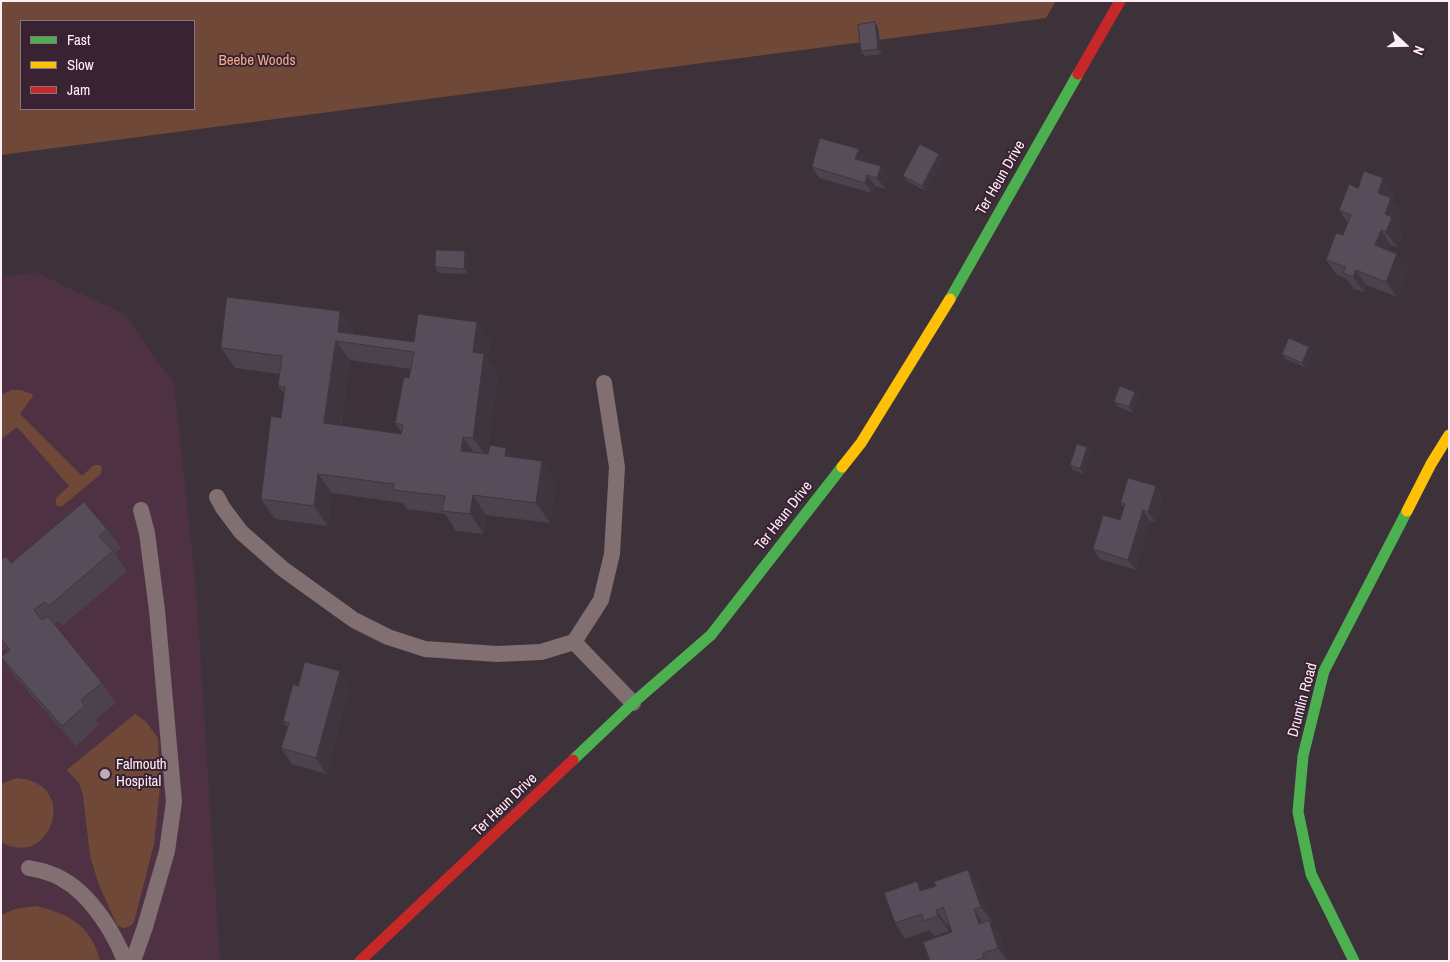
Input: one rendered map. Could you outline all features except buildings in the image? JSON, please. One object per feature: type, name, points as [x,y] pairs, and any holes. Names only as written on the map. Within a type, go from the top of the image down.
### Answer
[{"type":"street","name":"Ter Heun Drive","points":[[360,961],[633,703],[711,635],[860,443],[930,333],[1120,1]]},
{"type":"street","name":"Drumlin Road","points":[[1354,961],[1311,874],[1298,812],[1303,756],[1324,671],[1430,464],[1449,434]]},
{"type":"lane","points":[[217,497],[241,532],[283,569],[354,620],[388,637],[426,649],[497,654],[541,652],[574,642],[601,600],[612,554],[617,467],[604,383]]},
{"type":"lane","points":[[133,961],[167,851],[174,802],[157,610],[141,510]]},
{"type":"lane","points":[[574,642],[633,703]]},
{"type":"lane","points":[[29,868],[47,872],[63,879],[83,895],[118,943],[125,961]]},
{"type":"shaded area","name":"Falmouth Hospital","points":[[35,272],[124,314],[174,384],[196,588],[220,961],[1,961],[1,277]]},
{"type":"green space","name":"Beebe Woods","points":[[1,1],[1056,1],[1046,18],[1,155]]},
{"type":"green space","points":[[12,390],[21,390],[32,394],[33,396],[20,414],[82,476],[94,465],[100,465],[102,468],[101,474],[61,507],[56,505],[56,498],[69,486],[17,427],[1,439],[1,395]]},
{"type":"green space","points":[[135,714],[146,722],[158,738],[160,787],[154,844],[134,922],[129,927],[123,928],[117,925],[99,885],[90,856],[83,795],[79,783],[67,770]]},
{"type":"green space","points":[[16,778],[36,783],[49,794],[53,808],[52,822],[45,836],[34,845],[19,848],[1,842],[1,784]]},
{"type":"green space","points":[[36,906],[68,917],[77,923],[91,939],[100,961],[1,961],[1,915],[15,909]]},
{"type":"traffic: fast","points":[[950,299],[1078,74]]},
{"type":"traffic: fast","points":[[573,760],[633,703],[711,635],[842,467]]},
{"type":"traffic: fast","points":[[1354,961],[1311,874],[1298,812],[1303,756],[1324,671],[1407,511]]},
{"type":"traffic: slow","points":[[842,467],[861,443],[950,299]]},
{"type":"traffic: slow","points":[[1407,511],[1431,464],[1449,435]]},
{"type":"traffic: jam","points":[[1078,74],[1120,1]]},
{"type":"traffic: jam","points":[[360,961],[573,760]]},
{"type":"place","name":"Falmouth Hospital","points":[[105,774]]}]
